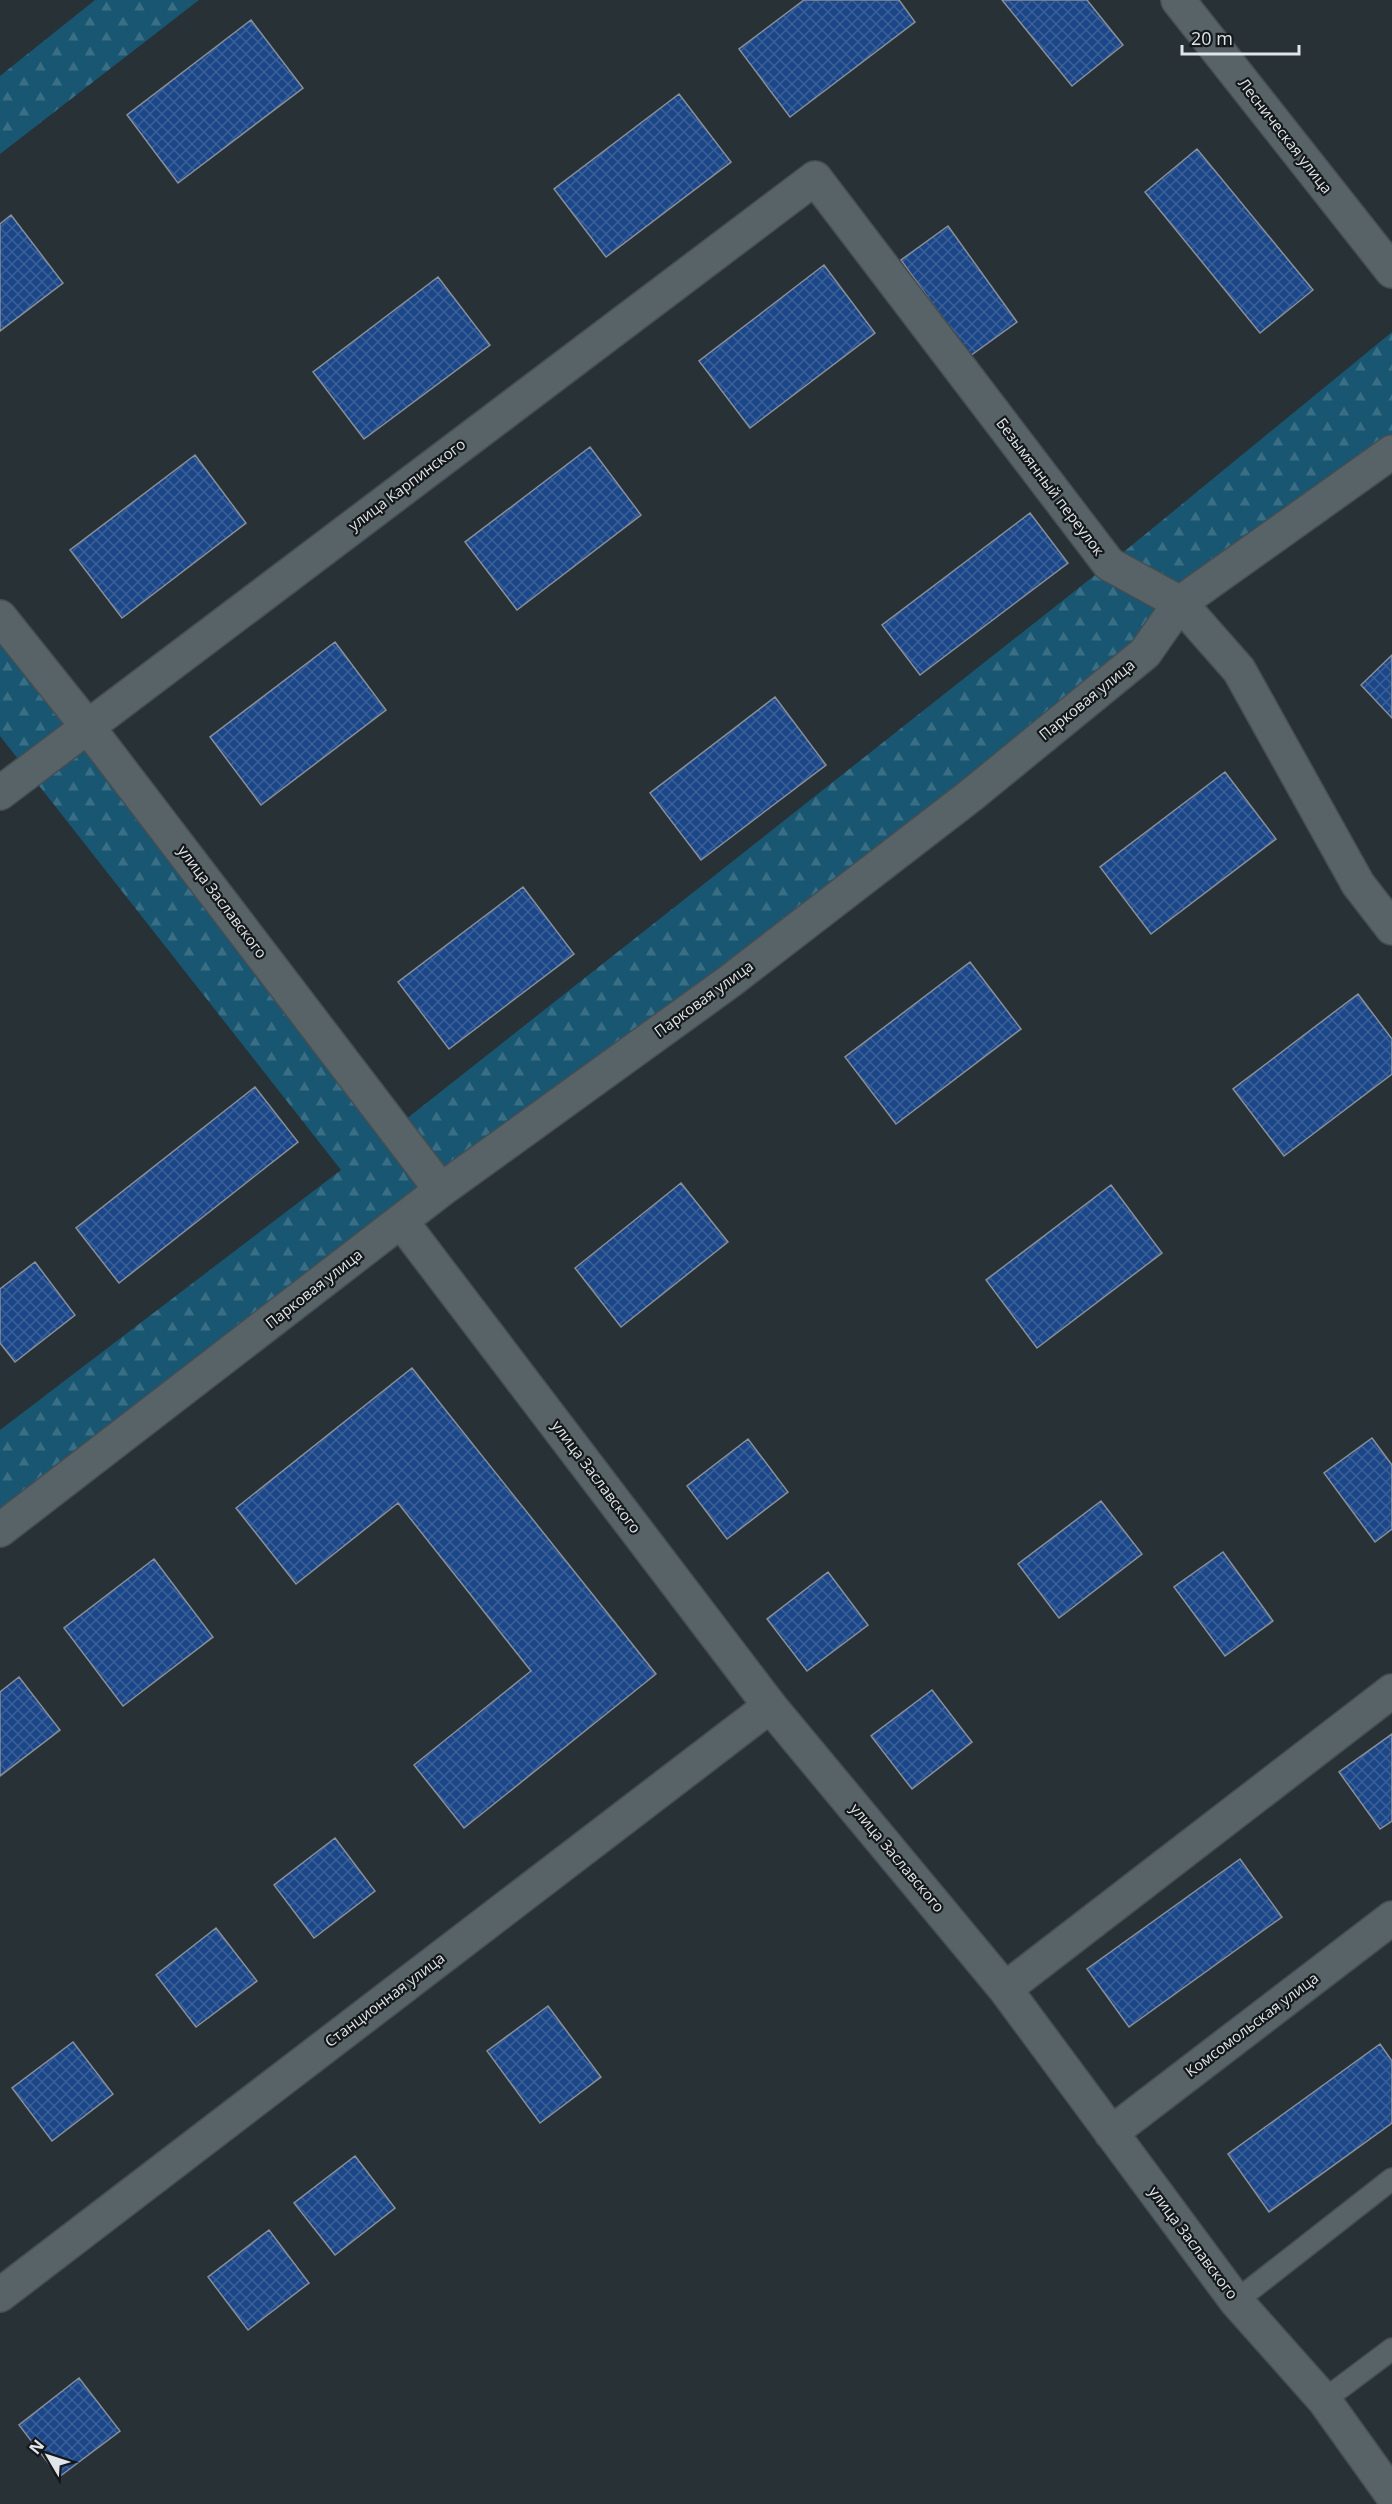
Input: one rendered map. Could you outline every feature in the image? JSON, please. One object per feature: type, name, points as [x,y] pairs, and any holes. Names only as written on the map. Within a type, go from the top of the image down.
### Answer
[{"type":"street","name":"Лесническая улица","points":[[1178,0],[1392,271]]},
{"type":"street","name":"Безымянный переулок","points":[[815,178],[1109,564],[1180,603],[1239,670],[1358,884],[1392,928]]},
{"type":"street","name":"улица Карпинского","points":[[0,793],[815,178]]},
{"type":"street","name":"Парковая улица","points":[[0,1530],[441,1190],[730,981],[970,796],[1145,653],[1180,603],[1392,452]]},
{"type":"street","name":"улица Заславского","points":[[0,617],[87,726],[441,1190]]},
{"type":"street","name":"улица Заславского","points":[[401,1221],[770,1706],[1005,1989],[1236,2301],[1324,2400],[1392,2495]]},
{"type":"street","points":[[1005,1989],[1392,1691]]},
{"type":"street","name":"Станционная улица","points":[[0,2295],[770,1706]]},
{"type":"street","name":"Комсомольская улица","points":[[1111,2133],[1392,1918]]},
{"type":"lane","points":[[1236,2301],[1392,2179]]},
{"type":"lane","points":[[1324,2400],[1392,2349]]},
{"type":"green space","points":[[95,0],[199,0],[0,154],[0,76]]},
{"type":"green space","points":[[1392,332],[1392,452],[1145,653],[0,1530],[0,1430],[341,1170],[0,736],[0,644],[396,1127],[1109,564]]},
{"type":"building","points":[[804,0],[899,0],[915,22],[790,117],[739,49]]},
{"type":"building","points":[[1002,0],[1087,0],[1123,45],[1072,86]]},
{"type":"building","points":[[251,20],[303,88],[178,183],[127,115]]},
{"type":"building","points":[[679,94],[731,162],[606,257],[554,189]]},
{"type":"building","points":[[1197,149],[1313,290],[1260,333],[1145,192]]},
{"type":"building","points":[[11,215],[63,283],[0,331],[0,224]]},
{"type":"building","points":[[948,226],[1017,322],[970,356],[901,260]]},
{"type":"building","points":[[824,265],[875,333],[750,428],[699,361]]},
{"type":"building","points":[[438,277],[490,345],[364,439],[313,372]]},
{"type":"building","points":[[590,447],[641,515],[517,610],[465,542]]},
{"type":"building","points":[[195,455],[246,523],[122,618],[70,550]]},
{"type":"building","points":[[1030,513],[1068,563],[920,675],[882,625]]},
{"type":"building","points":[[335,642],[386,710],[261,805],[210,737]]},
{"type":"building","points":[[1392,655],[1392,718],[1361,685]]},
{"type":"building","points":[[775,697],[826,765],[701,860],[650,793]]},
{"type":"building","points":[[1225,772],[1276,839],[1151,934],[1100,867]]},
{"type":"building","points":[[523,887],[574,954],[449,1049],[398,982]]},
{"type":"building","points":[[970,962],[1021,1029],[896,1124],[845,1057]]},
{"type":"building","points":[[1358,994],[1392,1039],[1392,1074],[1284,1156],[1233,1089]]},
{"type":"building","points":[[255,1087],[298,1142],[119,1283],[76,1228]]},
{"type":"building","points":[[681,1183],[728,1242],[621,1327],[575,1268]]},
{"type":"building","points":[[1111,1185],[1162,1253],[1037,1348],[986,1280]]},
{"type":"building","points":[[35,1262],[75,1315],[15,1362],[0,1343],[0,1289]]},
{"type":"building","points":[[412,1368],[656,1674],[464,1828],[414,1765],[531,1671],[398,1503],[296,1584],[236,1508]]},
{"type":"building","points":[[1372,1438],[1392,1465],[1392,1529],[1375,1542],[1324,1473]]},
{"type":"building","points":[[748,1439],[788,1492],[727,1539],[687,1486]]},
{"type":"building","points":[[1101,1501],[1142,1554],[1059,1618],[1018,1564]]},
{"type":"building","points":[[1223,1552],[1273,1621],[1225,1656],[1174,1587]]},
{"type":"building","points":[[154,1559],[213,1637],[123,1706],[64,1628]]},
{"type":"building","points":[[828,1572],[868,1625],[807,1671],[767,1619]]},
{"type":"building","points":[[19,1677],[60,1730],[0,1776],[0,1692]]},
{"type":"building","points":[[932,1690],[972,1742],[912,1789],[871,1736]]},
{"type":"building","points":[[1392,1734],[1392,1821],[1380,1829],[1339,1772]]},
{"type":"building","points":[[335,1838],[375,1891],[314,1938],[274,1885]]},
{"type":"building","points":[[1240,1859],[1282,1917],[1129,2027],[1087,1969]]},
{"type":"building","points":[[216,1928],[257,1981],[196,2027],[156,1975]]},
{"type":"building","points":[[548,2006],[601,2077],[540,2123],[487,2051]]},
{"type":"building","points":[[73,2042],[113,2094],[52,2141],[12,2088]]},
{"type":"building","points":[[1380,2044],[1392,2061],[1392,2123],[1269,2212],[1228,2154]]},
{"type":"building","points":[[355,2156],[395,2208],[335,2255],[294,2203]]},
{"type":"building","points":[[269,2230],[309,2283],[248,2330],[208,2277]]},
{"type":"building","points":[[79,2378],[120,2431],[59,2477],[19,2425]]}]
